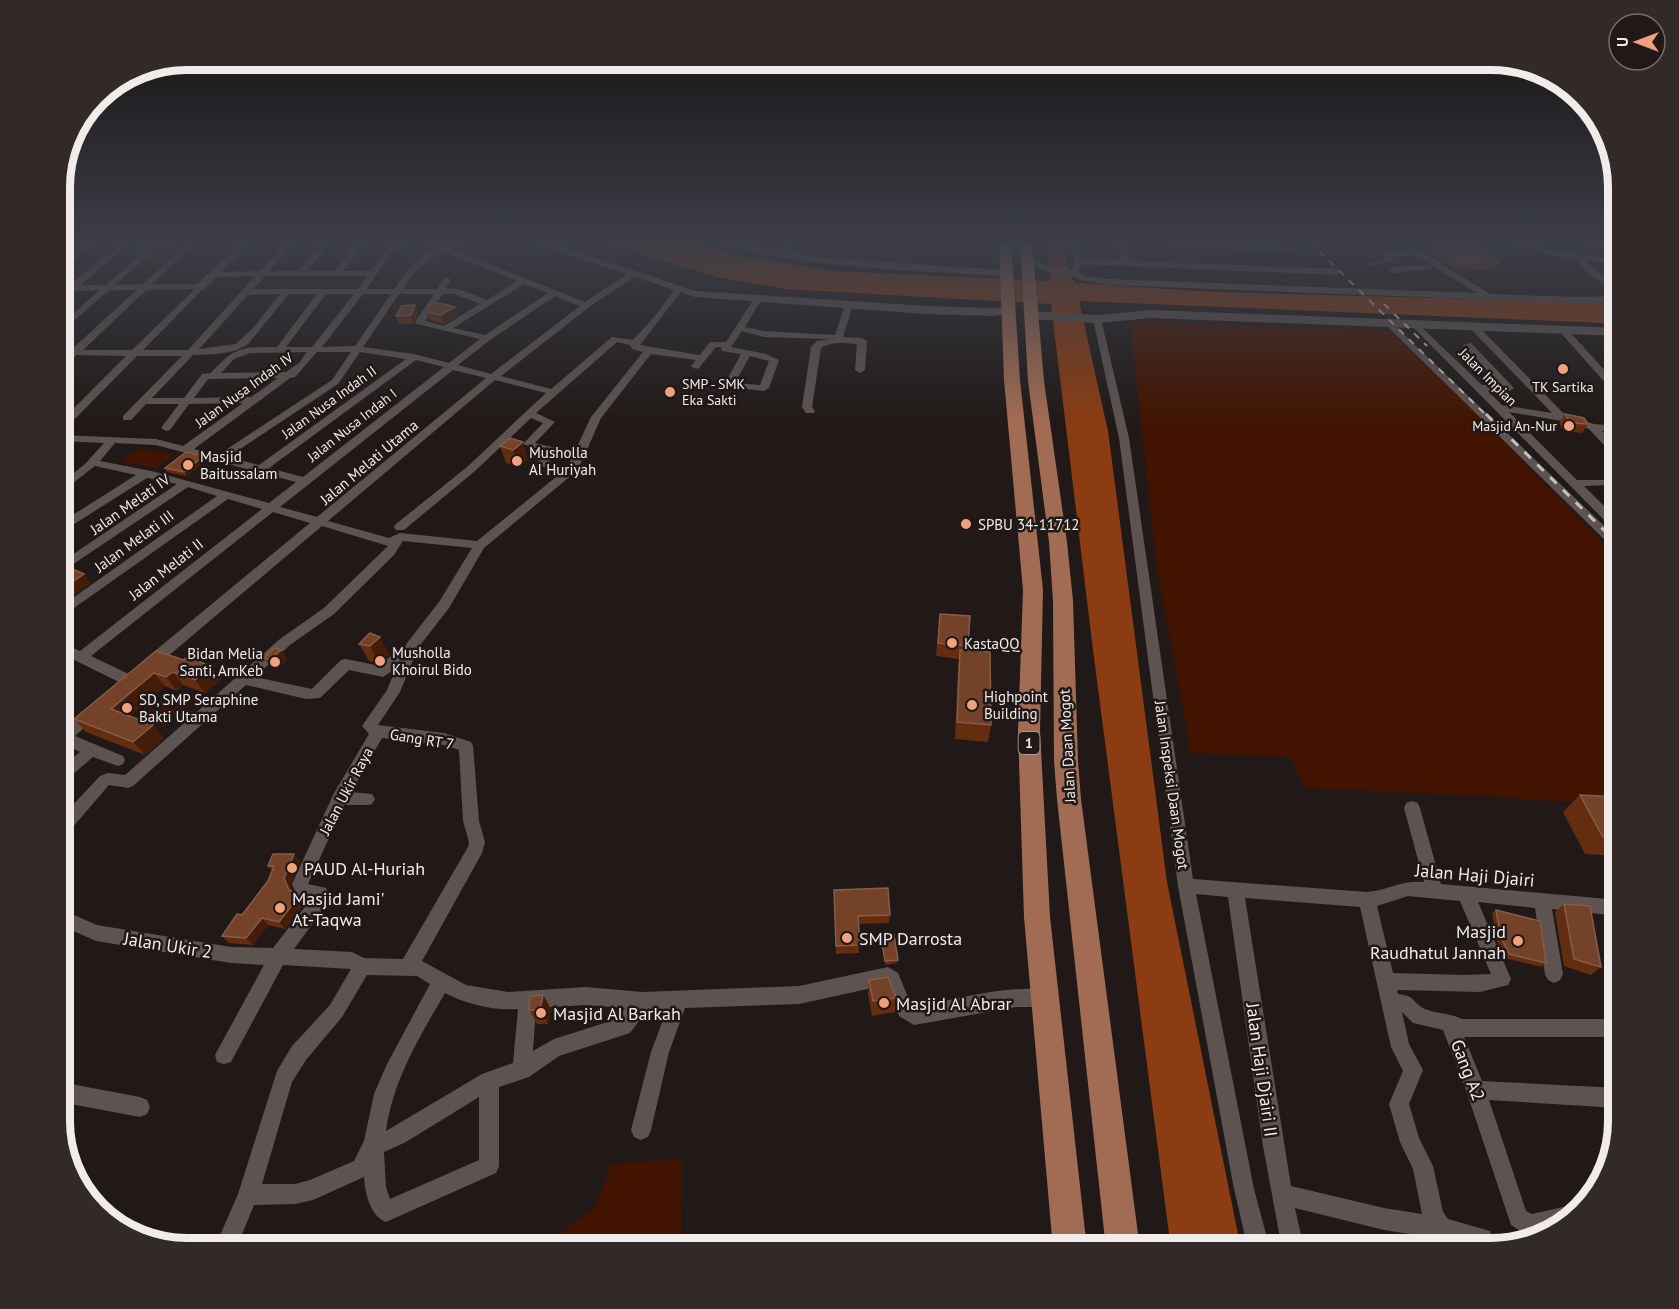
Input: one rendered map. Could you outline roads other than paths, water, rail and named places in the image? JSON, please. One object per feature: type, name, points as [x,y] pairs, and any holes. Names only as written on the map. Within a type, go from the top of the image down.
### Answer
[{"type":"highway","name":"Jalan Daan Mogot","points":[[1015,302],[1036,381],[1058,542],[1063,601],[1065,742],[1069,799],[1122,1238]]},
{"type":"highway","name":"Jalan Daan Mogot","points":[[1022,302],[1019,313],[1012,380],[1033,590],[1029,731],[1037,917],[1069,1238]]},
{"type":"main road","points":[[816,302],[1093,319],[1151,314],[1608,333]]},
{"type":"street","points":[[71,320],[91,302]]},
{"type":"street","points":[[71,356],[129,302]]},
{"type":"street","points":[[71,417],[185,302]]},
{"type":"street","points":[[127,418],[237,302]]},
{"type":"street","points":[[71,352],[230,350],[244,343],[278,302]]},
{"type":"street","points":[[279,350],[316,302]]},
{"type":"street","name":"Jalan Nusa Indah IV","points":[[186,449],[292,375],[352,302]]},
{"type":"street","points":[[220,458],[335,382],[390,302]]},
{"type":"street","points":[[433,302],[420,322],[487,338]]},
{"type":"street","name":"Jalan Nusa Indah I","points":[[271,507],[487,338],[540,302]]},
{"type":"street","points":[[579,302],[586,305]]},
{"type":"street","name":"Jalan Melati Utama","points":[[81,657],[125,684],[493,377],[590,302]]},
{"type":"street","points":[[635,343],[670,302]]},
{"type":"street","points":[[747,353],[729,386],[762,389],[774,360],[747,353],[725,349],[756,302]]},
{"type":"street","points":[[445,329],[487,303]]},
{"type":"street","points":[[838,338],[849,305]]},
{"type":"street","name":"Jalan Inspeksi Daan Mogot","points":[[1093,319],[1125,438],[1186,886],[1244,1189],[1256,1238]]},
{"type":"street","name":"Jalan Impian","points":[[1414,323],[1608,516]]},
{"type":"street","points":[[1390,324],[1608,536]]},
{"type":"street","points":[[1473,326],[1562,418]]},
{"type":"street","points":[[740,328],[764,334],[862,340],[860,370]]},
{"type":"street","points":[[1564,331],[1608,380]]},
{"type":"street","points":[[810,411],[807,407],[816,347],[820,343],[838,338]]},
{"type":"street","points":[[400,527],[471,469],[553,392],[615,339],[635,343]]},
{"type":"street","points":[[635,343],[635,347],[699,362],[713,344],[727,346]]},
{"type":"street","points":[[1468,345],[1509,388],[1478,388]]},
{"type":"street","points":[[213,375],[231,357],[249,350],[357,349],[414,357],[553,392]]},
{"type":"street","name":"Jalan Ukir Raya","points":[[279,955],[315,908],[320,893],[303,891],[300,884],[339,798],[378,732],[369,726],[393,692],[412,646],[444,604],[480,545],[576,463],[579,452],[597,417],[649,351]]},
{"type":"street","name":"Jalan Nusa Indah II","points":[[261,469],[414,357]]},
{"type":"street","points":[[166,428],[205,376],[292,375]]},
{"type":"street","points":[[144,401],[255,400]]},
{"type":"street","points":[[1497,407],[1585,422],[1608,443]]},
{"type":"street","points":[[529,414],[550,422],[528,444],[553,451],[542,464],[568,472]]},
{"type":"street","points":[[1593,427],[1608,428]]},
{"type":"street","points":[[71,438],[156,442],[306,481]]},
{"type":"street","points":[[71,480],[112,440]]},
{"type":"street","points":[[92,462],[186,483],[389,542],[397,542]]},
{"type":"street","points":[[71,522],[147,473]]},
{"type":"street","points":[[1576,483],[1608,480]]},
{"type":"street","name":"Jalan Melati IV","points":[[71,561],[186,483]]},
{"type":"street","name":"Jalan Melati III","points":[[71,606],[227,494]]},
{"type":"street","name":"Jalan Melati II","points":[[81,657],[271,507]]},
{"type":"street","points":[[71,818],[105,780],[128,782],[285,642],[329,610],[390,552],[400,537],[480,545]]},
{"type":"street","points":[[71,653],[81,657]]},
{"type":"street","points":[[243,679],[306,694],[315,694],[346,664],[383,672],[399,657],[408,656]]},
{"type":"street","points":[[71,731],[104,702]]},
{"type":"street","name":"Gang RT 7","points":[[378,732],[444,739],[466,746],[471,821],[477,842],[476,848],[408,968]]},
{"type":"street","points":[[71,741],[118,760]]},
{"type":"street","points":[[71,768],[87,755],[89,750]]},
{"type":"street","points":[[339,798],[368,799]]},
{"type":"street","points":[[1412,808],[1436,891]]},
{"type":"street","name":"Jalan Haji Djairi","points":[[1186,886],[1367,900],[1383,898],[1407,888],[1608,907]]},
{"type":"street","name":"Jalan Haji Djairi II","points":[[1236,891],[1273,1146],[1291,1238]]},
{"type":"street","points":[[1385,981],[1463,984],[1497,982],[1502,979],[1466,894]]},
{"type":"street","points":[[1367,900],[1400,1047],[1413,1070],[1399,1104],[1410,1142],[1423,1166],[1433,1216],[1442,1228]]},
{"type":"street","points":[[1542,901],[1554,974]]},
{"type":"street","name":"Jalan Ukir 2","points":[[71,922],[96,933],[231,955],[279,955]]},
{"type":"street","points":[[224,1055],[279,955],[352,960],[362,966],[419,968],[463,993],[508,1001],[586,996],[643,1002],[799,995],[888,976],[892,979],[904,1010],[914,1016],[1016,998],[1045,998]]},
{"type":"street","points":[[230,1238],[248,1195],[284,1078],[299,1053],[336,1011],[362,966]]},
{"type":"street","points":[[442,981],[408,1041],[379,1106],[372,1148],[376,1198],[386,1212],[489,1166],[489,1081]]},
{"type":"street","points":[[522,1070],[527,999]]},
{"type":"street","points":[[641,1130],[660,1052],[679,1000]]},
{"type":"street","points":[[248,1195],[294,1194],[317,1189],[331,1180],[362,1168],[372,1148],[399,1135],[489,1081],[522,1070],[554,1048],[623,1026],[643,1002]]},
{"type":"street","name":"Gang A2","points":[[1391,1002],[1407,1004],[1419,1017],[1449,1022],[1476,1090],[1518,1218],[1532,1231]]},
{"type":"street","points":[[1449,1022],[1461,1028],[1608,1028]]},
{"type":"street","points":[[1476,1090],[1608,1097]]},
{"type":"street","points":[[71,1094],[140,1107]]},
{"type":"street","points":[[1282,1194],[1384,1219],[1442,1228],[1478,1238]]},
{"type":"railway","points":[[1371,302],[1487,416]]},
{"type":"railway","points":[[1384,304],[1427,346]]},
{"type":"railway","points":[[1486,414],[1608,534]]},
{"type":"place","name":"TK Sartika","points":[[1563,369]]},
{"type":"place","name":"SMP - SMK Eka Sakti","points":[[670,392]]},
{"type":"place","name":"Masjid An-Nur","points":[[1569,426]]},
{"type":"place","name":"Musholla Al Huriyah","points":[[517,461]]},
{"type":"place","name":"Masjid Baitussalam","points":[[188,465]]},
{"type":"place","name":"SPBU 34-11712","points":[[966,524]]},
{"type":"place","name":"KastaQQ","points":[[952,643]]},
{"type":"place","name":"Musholla Khoirul Bido","points":[[380,661]]},
{"type":"place","name":"Bidan Melia Santi, AmKeb","points":[[275,662]]},
{"type":"place","name":"Highpoint Building","points":[[972,705]]},
{"type":"place","name":"SD, SMP Seraphine Bakti Utama","points":[[127,708]]},
{"type":"place","name":"PAUD Al-Huriah","points":[[292,868]]},
{"type":"place","name":"Masjid Jami' At-Taqwa","points":[[280,908]]},
{"type":"place","name":"SMP Darrosta","points":[[847,938]]},
{"type":"place","name":"Masjid Raudhatul Jannah","points":[[1518,941]]},
{"type":"place","name":"Masjid Al Abrar","points":[[884,1003]]},
{"type":"place","name":"Masjid Al Barkah","points":[[541,1013]]}]
